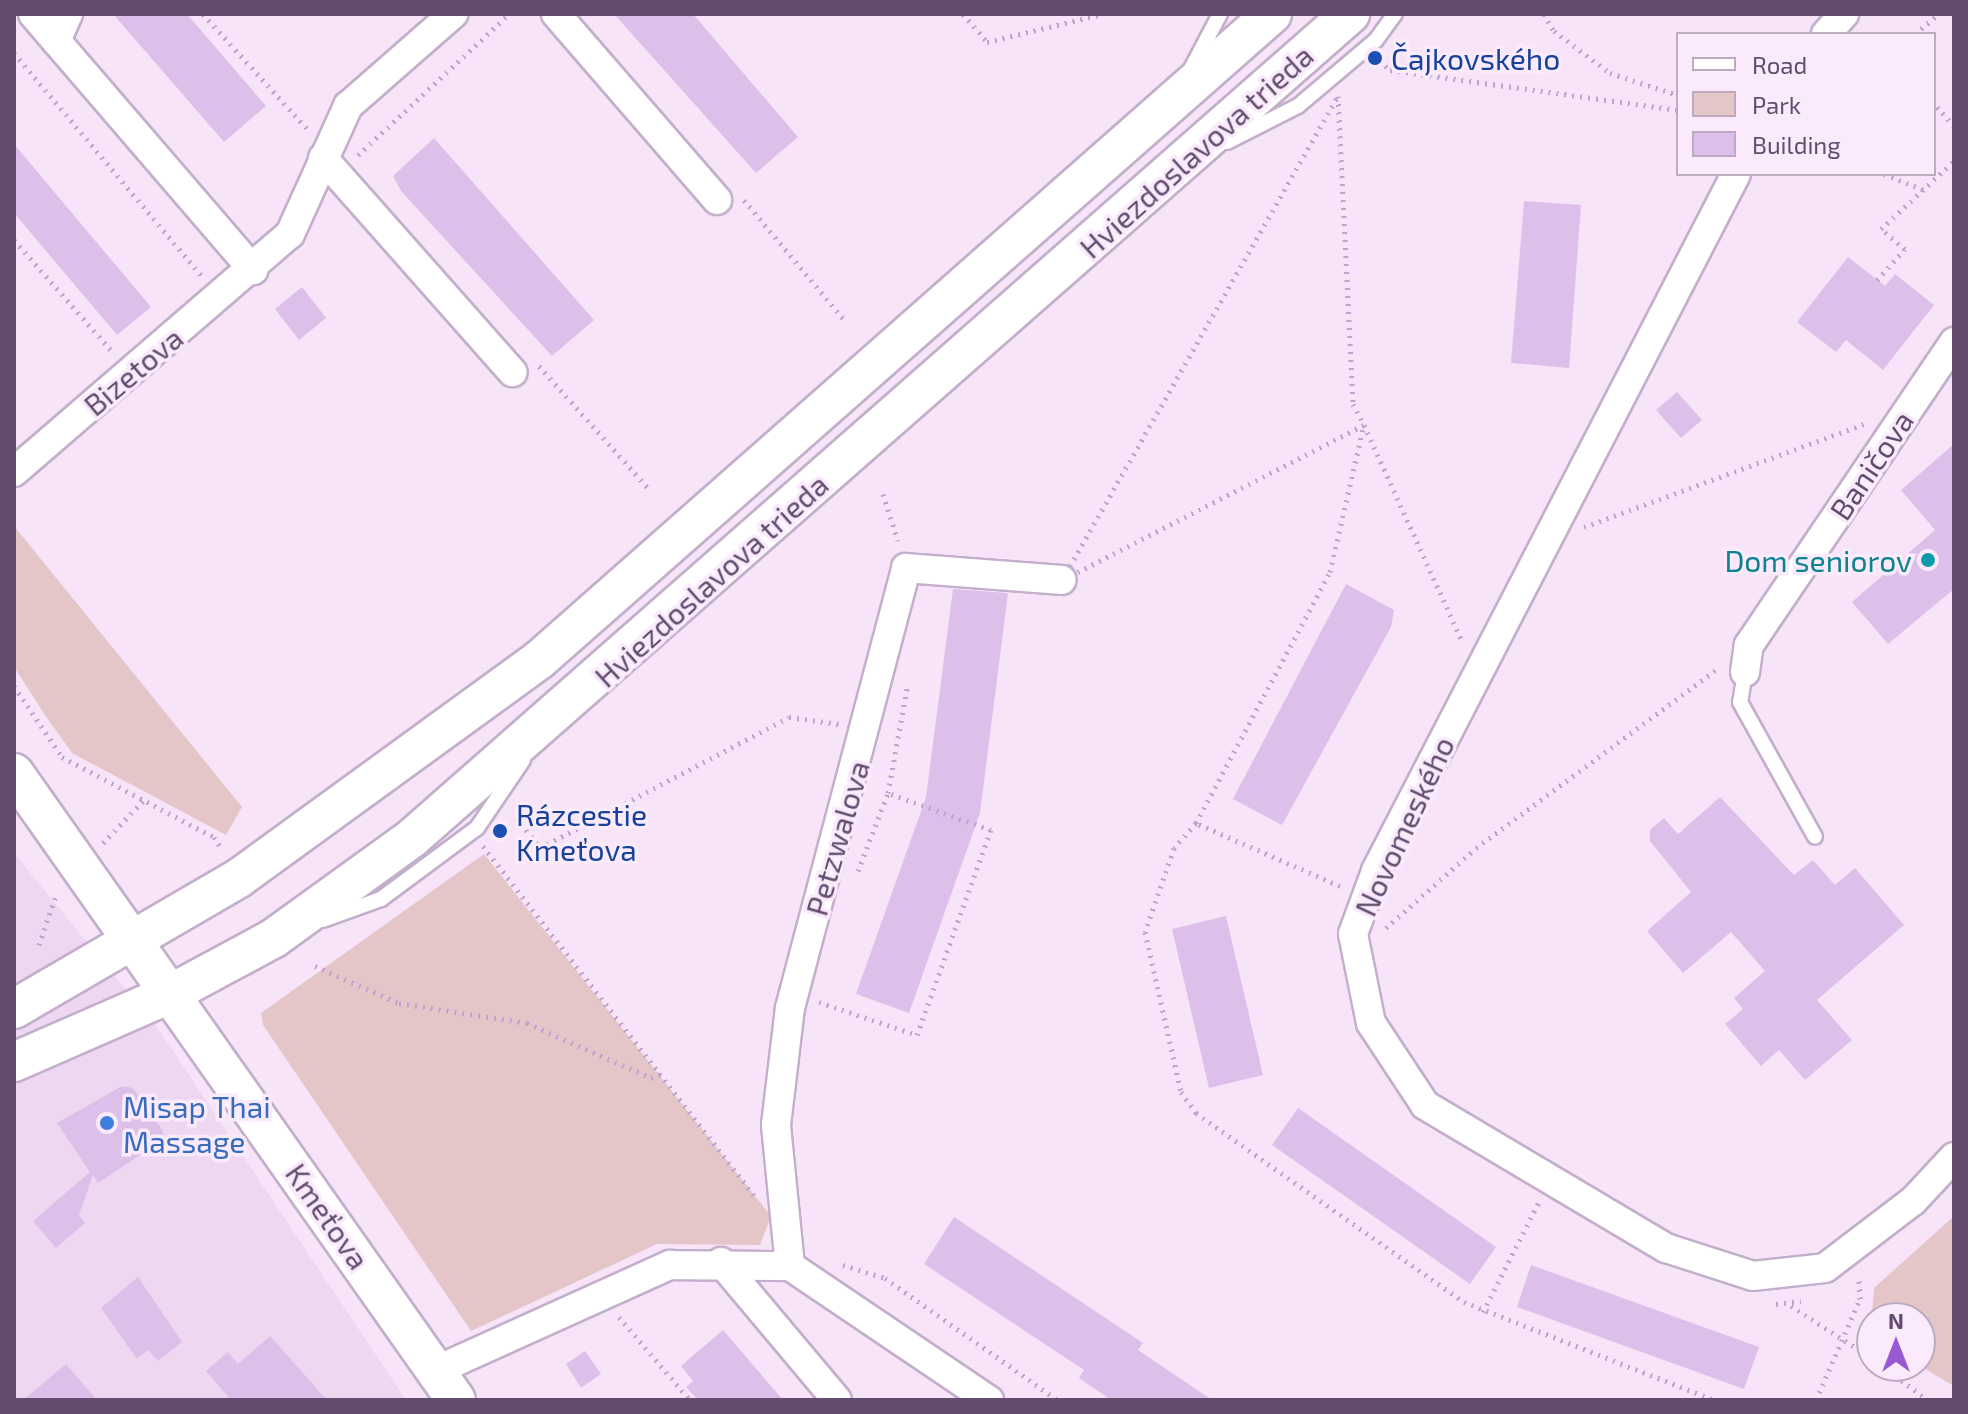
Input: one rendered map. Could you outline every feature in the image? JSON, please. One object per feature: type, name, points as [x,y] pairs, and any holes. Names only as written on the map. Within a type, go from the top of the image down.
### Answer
[{"type":"street","points":[[33,14],[253,270]]},
{"type":"street","points":[[56,41],[68,14]]},
{"type":"street","name":"Bizetova","points":[[14,472],[253,270],[290,234],[317,146],[348,106],[453,14]]},
{"type":"street","points":[[556,14],[717,200]]},
{"type":"street","name":"Hviezdoslavova trieda","points":[[14,1009],[134,945],[402,766],[539,660],[1272,14]]},
{"type":"street","name":"Hviezdoslavova trieda","points":[[14,1062],[172,993],[274,938],[412,838],[545,727],[1350,14]]},
{"type":"street","points":[[1828,32],[1844,14]]},
{"type":"street","points":[[317,146],[512,372]]},
{"type":"street","name":"Novomeského","points":[[1735,176],[1376,871],[1353,934],[1371,1023],[1425,1105],[1666,1248],[1753,1276],[1825,1268],[1913,1201],[1954,1157]]},
{"type":"street","name":"Baničova","points":[[1747,658],[1954,342]]},
{"type":"street","points":[[906,568],[1062,580]]},
{"type":"street","name":"Petzwalova","points":[[790,1266],[776,1125],[790,1008],[906,568]]},
{"type":"street","points":[[14,773],[134,945]]},
{"type":"street","name":"Kmeťova","points":[[134,945],[172,993],[446,1385]]},
{"type":"street","points":[[446,1385],[670,1265],[721,1262],[790,1266],[989,1400]]},
{"type":"street","points":[[721,1262],[837,1400]]},
{"type":"lane","points":[[1174,101],[1220,14]]},
{"type":"lane","points":[[1180,165],[1298,106],[1376,40],[1395,14]]},
{"type":"lane","points":[[1747,658],[1740,702],[1815,837]]},
{"type":"path","points":[[203,14],[317,146]]},
{"type":"path","points":[[353,159],[509,14]]},
{"type":"path","points":[[963,14],[987,42],[1103,14]]},
{"type":"path","points":[[1544,14],[1554,31],[1610,73],[1676,94]]},
{"type":"path","points":[[1917,32],[1939,14]]},
{"type":"path","points":[[14,53],[211,286]]},
{"type":"path","points":[[1375,58],[1390,70],[1676,110]]},
{"type":"path","points":[[1062,580],[1338,96],[1353,404],[1467,651],[1474,637]]},
{"type":"path","points":[[1937,107],[1954,126]]},
{"type":"path","points":[[1877,280],[1905,249],[1881,229],[1954,161]]},
{"type":"path","points":[[1889,176],[1924,190]]},
{"type":"path","points":[[14,240],[131,373]]},
{"type":"path","points":[[1062,580],[1364,425]]},
{"type":"path","points":[[1364,425],[1330,572],[1196,823],[1174,848],[1145,932],[1181,1092],[1196,1113],[1483,1312],[1714,1400]]},
{"type":"path","points":[[1547,541],[1847,431]]},
{"type":"path","points":[[883,494],[906,568]]},
{"type":"path","points":[[1358,956],[1476,848],[1747,658]]},
{"type":"path","points":[[855,881],[888,793],[909,675]]},
{"type":"path","points":[[14,686],[62,757],[144,800],[221,848]]},
{"type":"path","points":[[516,817],[540,848],[789,717],[841,725]]},
{"type":"path","points":[[818,1002],[917,1035],[991,830],[888,793]]},
{"type":"path","points":[[101,844],[144,800]]},
{"type":"path","points":[[1196,823],[1347,890]]},
{"type":"path","points":[[483,845],[662,1073],[750,1191],[763,1205],[784,1205]]},
{"type":"path","points":[[1343,902],[1352,877]]},
{"type":"path","points":[[39,945],[48,904],[60,888]]},
{"type":"path","points":[[315,966],[399,1003],[527,1023],[651,1078],[662,1073]]},
{"type":"path","points":[[814,1017],[821,989]]},
{"type":"path","points":[[1528,1188],[1555,1203]]},
{"type":"path","points":[[1483,1312],[1542,1196]]},
{"type":"path","points":[[836,1263],[885,1278],[1057,1400]]},
{"type":"path","points":[[1849,1283],[1871,1271]]},
{"type":"path","points":[[1816,1400],[1843,1337],[1859,1280]]},
{"type":"path","points":[[1791,1306],[1814,1295]]},
{"type":"path","points":[[1762,1302],[1791,1306],[1856,1346]]},
{"type":"path","points":[[613,1310],[690,1400]]},
{"type":"path","points":[[1904,1382],[1928,1400]]},
{"type":"shaded area","points":[[14,853],[158,1029],[406,1400],[14,1400]]},
{"type":"green space","points":[[14,526],[242,807],[226,835],[72,753],[47,718],[14,667]]},
{"type":"green space","points":[[484,854],[771,1216],[760,1245],[657,1244],[471,1331],[263,1025],[261,1013]]},
{"type":"green space","points":[[1954,1216],[1954,1386],[1936,1375],[1936,1302],[1873,1302],[1874,1288]]},
{"type":"building","points":[[113,14],[187,14],[266,106],[224,142]]},
{"type":"building","points":[[614,14],[693,14],[798,137],[756,173]]},
{"type":"building","points":[[434,138],[594,320],[552,356],[401,191],[393,176]]},
{"type":"building","points":[[14,144],[151,307],[117,335],[14,213]]},
{"type":"building","points":[[1524,201],[1581,205],[1569,368],[1511,363]]},
{"type":"building","points":[[1848,257],[1885,286],[1895,274],[1934,305],[1883,370],[1846,340],[1836,352],[1797,322]]},
{"type":"building","points":[[302,287],[326,318],[299,340],[275,309]]},
{"type":"building","points":[[1677,392],[1702,420],[1681,438],[1656,410]]},
{"type":"building","name":"Dom seniorov","points":[[1954,444],[1954,589],[1888,644],[1852,602],[1935,530],[1901,490]]},
{"type":"building","points":[[1346,584],[1394,610],[1391,627],[1282,825],[1233,799]]},
{"type":"building","points":[[953,589],[1008,593],[980,813],[909,1013],[856,994],[926,797]]},
{"type":"building","points":[[1720,797],[1794,875],[1813,860],[1835,885],[1855,868],[1904,925],[1817,1000],[1852,1040],[1805,1080],[1779,1050],[1761,1066],[1725,1024],[1743,1009],[1734,998],[1765,971],[1731,932],[1683,973],[1647,931],[1691,892],[1650,841],[1650,830],[1664,818],[1678,834]]},
{"type":"building","points":[[1226,916],[1263,1075],[1209,1088],[1172,929]]},
{"type":"building","points":[[122,1086],[133,1088],[163,1131],[161,1141],[98,1183],[93,1175],[79,1215],[85,1223],[56,1248],[33,1221],[90,1172],[57,1123]]},
{"type":"building","points":[[1298,1108],[1496,1247],[1470,1284],[1272,1145]]},
{"type":"building","points":[[954,1217],[1143,1343],[1138,1350],[1212,1400],[1111,1400],[1079,1378],[1084,1370],[924,1264]]},
{"type":"building","points":[[1531,1265],[1759,1347],[1744,1389],[1517,1307]]},
{"type":"building","points":[[138,1277],[182,1342],[158,1361],[148,1350],[137,1359],[101,1308]]},
{"type":"building","points":[[723,1330],[783,1400],[698,1400],[686,1387],[693,1381],[681,1366]]},
{"type":"building","points":[[270,1336],[327,1400],[231,1400],[206,1371],[228,1352],[238,1364]]},
{"type":"building","points":[[585,1351],[601,1374],[581,1388],[566,1364]]},
{"type":"building","points":[[66,1364],[97,1400],[23,1400]]},
{"type":"place","name":"Čajkovského","points":[[1375,58]]},
{"type":"place","name":"Dom seniorov","points":[[1928,560]]},
{"type":"place","name":"Rázcestie Kmeťova","points":[[500,831]]},
{"type":"place","name":"Misap Thai Massage","points":[[107,1123]]}]
